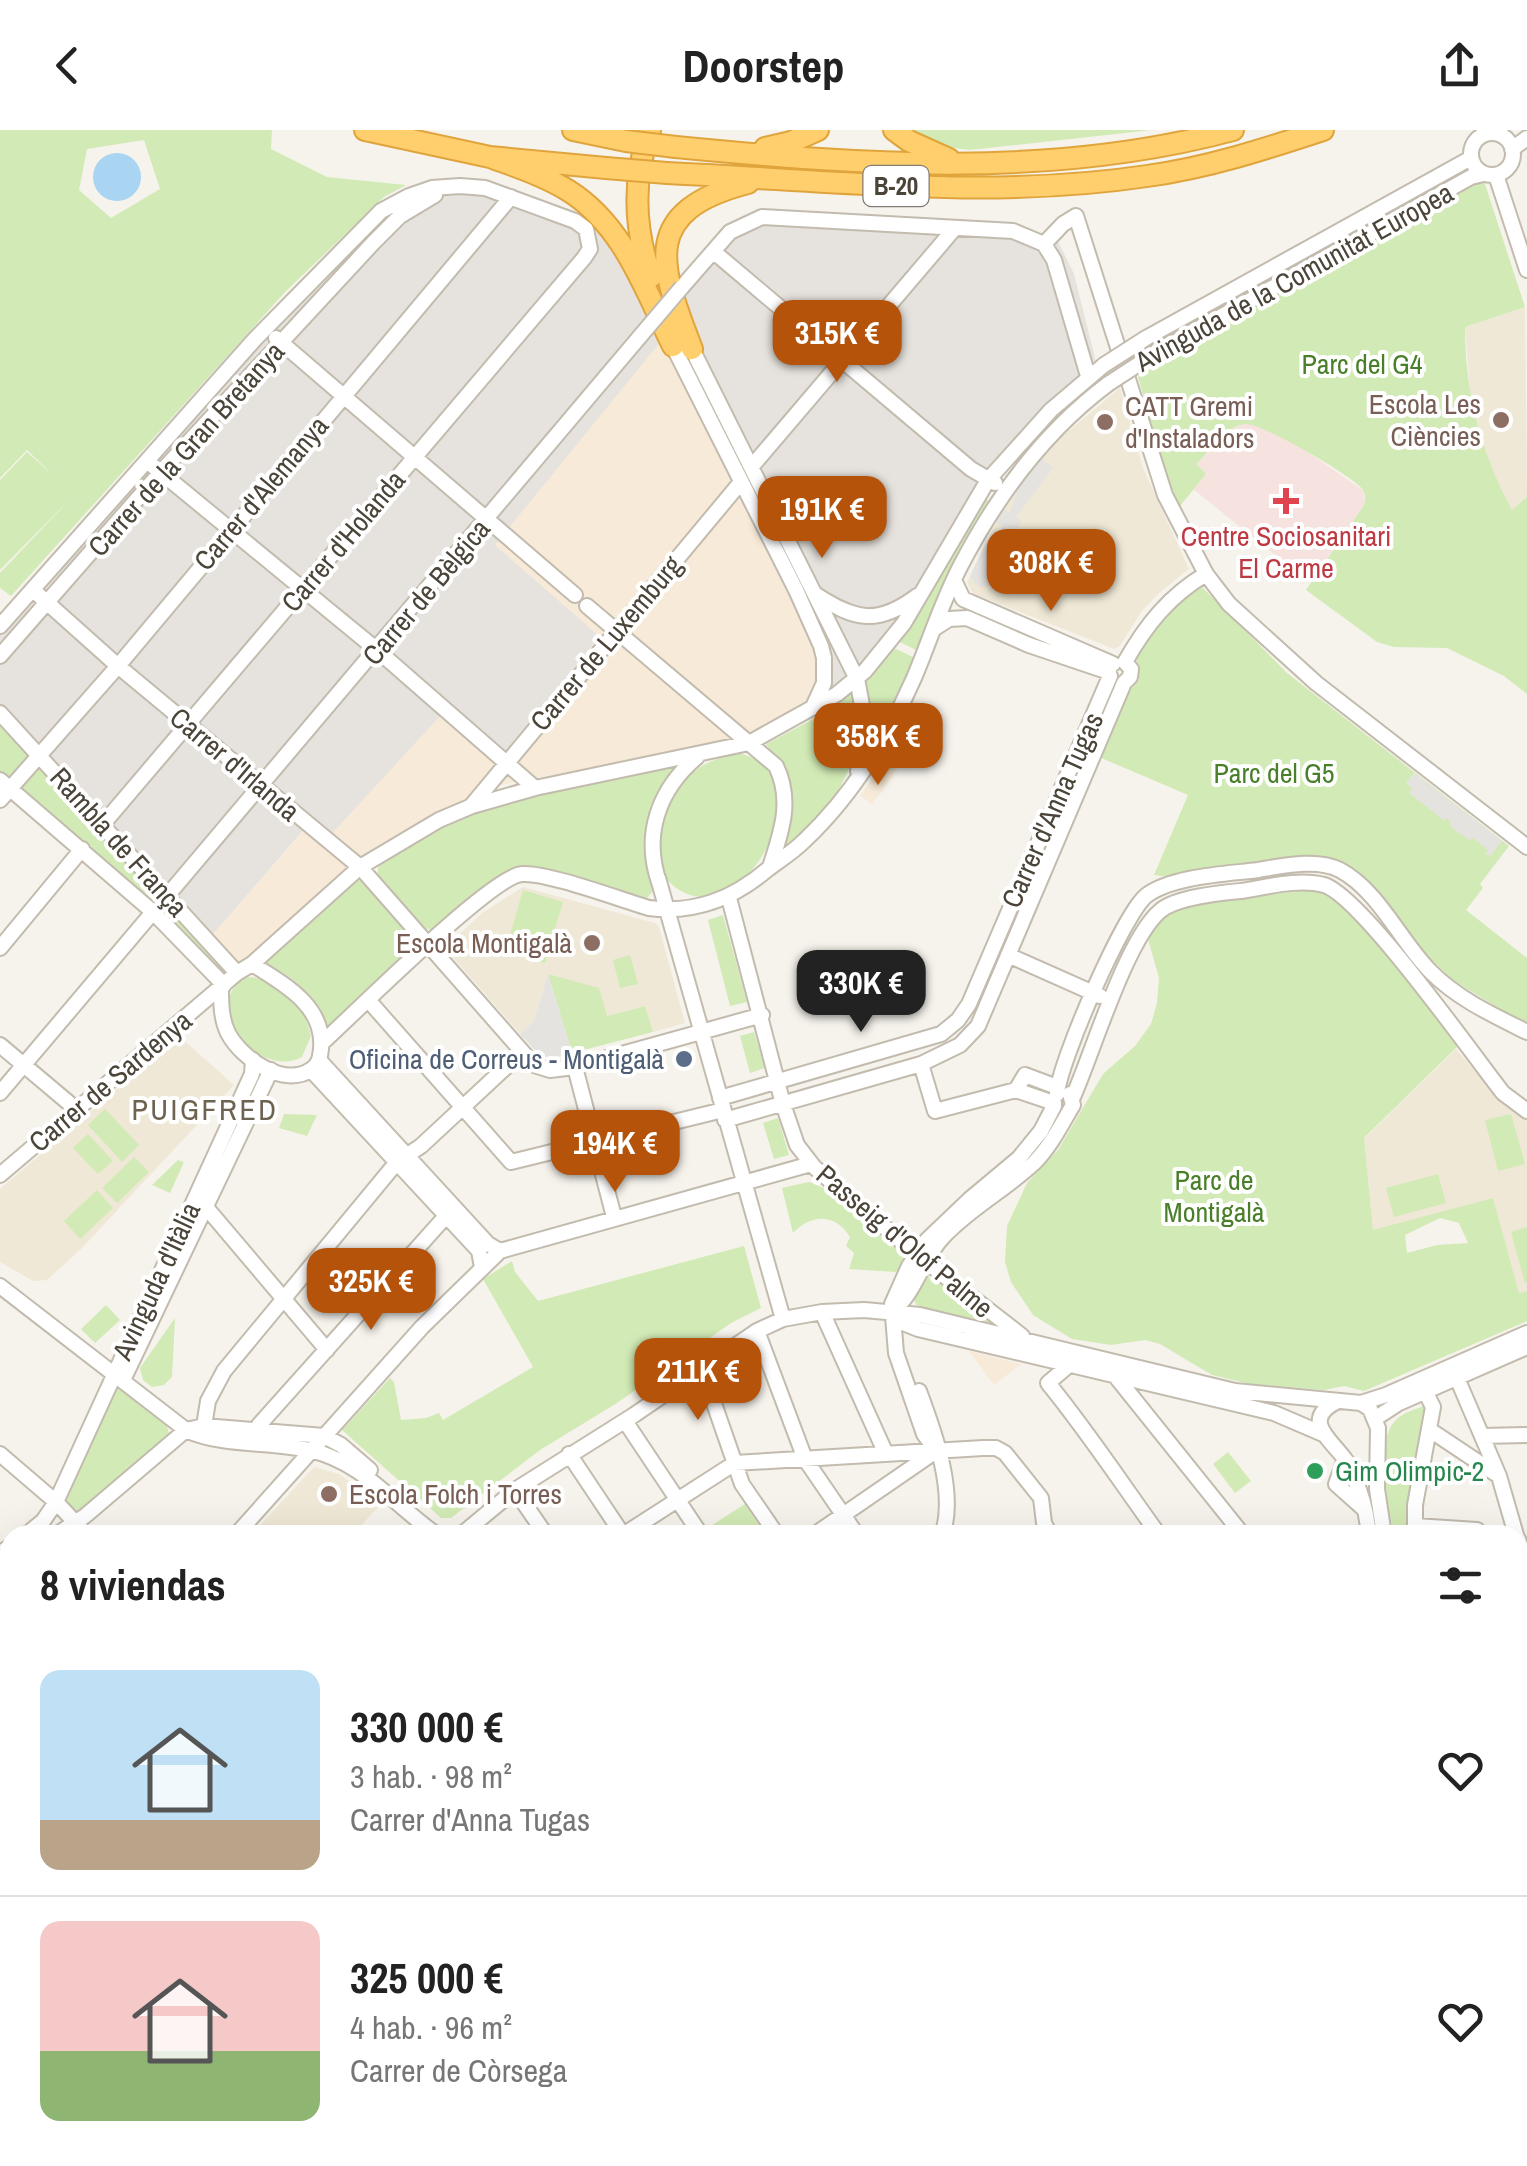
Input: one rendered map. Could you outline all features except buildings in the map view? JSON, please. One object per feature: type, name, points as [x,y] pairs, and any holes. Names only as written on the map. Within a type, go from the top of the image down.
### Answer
[{"type":"highway","name":"B-20","points":[[365,130],[490,157],[606,168],[887,185],[1025,187],[1148,176],[1224,160],[1323,130]]},
{"type":"highway","name":"B-20","points":[[572,130],[676,148],[960,164],[1084,158],[1155,149],[1233,130]]},
{"type":"highway","points":[[650,130],[637,184],[637,216],[644,256],[682,347]]},
{"type":"highway","points":[[739,153],[792,142],[818,130]]},
{"type":"highway","points":[[894,130],[908,141],[960,164]]},
{"type":"highway","points":[[490,157],[568,191],[609,226],[682,347]]},
{"type":"highway","points":[[682,347],[668,287],[665,252],[673,228],[703,197],[768,177]]},
{"type":"street","points":[[1489,174],[1510,165],[1512,148],[1500,132],[1477,139],[1471,158],[1489,174],[1527,270]]},
{"type":"street","points":[[1512,148],[1527,138]]},
{"type":"street","name":"Avinguda de la Comunitat Europea","points":[[749,743],[806,714],[857,678],[904,623],[988,480],[1035,426],[1088,376],[1146,338],[1471,158]]},
{"type":"street","name":"Avinguda de la Comunitat Europea","points":[[770,868],[809,837],[853,786],[895,717],[954,580],[1005,489],[1048,436],[1108,384],[1154,354],[1422,204],[1489,174]]},
{"type":"street","name":"Carrer de la Gran Bretanya","points":[[0,656],[160,473],[373,243],[400,216],[427,198],[460,186]]},
{"type":"street","name":"Carrer de la Gran Bretanya","points":[[0,626],[266,327],[381,212],[432,188],[484,188],[575,221],[586,230],[590,240],[584,258]]},
{"type":"street","name":"Carrer d'Alemanya","points":[[3,789],[118,666],[511,197]]},
{"type":"street","name":"Carrer de Bèlgica","points":[[168,896],[737,226],[771,216],[1013,231],[1044,244]]},
{"type":"street","points":[[1088,376],[1060,277],[1044,244],[1076,216],[1165,494],[1206,574],[1229,604],[1316,683],[1527,846]]},
{"type":"street","points":[[753,465],[955,228]]},
{"type":"street","points":[[360,231],[373,243]]},
{"type":"street","points":[[714,252],[842,362],[988,480],[1005,489]]},
{"type":"street","name":"Carrer d'Holanda","points":[[103,824],[584,258]]},
{"type":"street","points":[[266,327],[342,397],[575,595]]},
{"type":"street","points":[[682,347],[753,465],[857,678],[865,710],[865,733],[853,786]]},
{"type":"street","points":[[682,347],[824,658],[823,688],[806,714]]},
{"type":"street","points":[[146,460],[377,650],[534,788]]},
{"type":"street","name":"Carrer de Luxemburg","points":[[472,806],[741,482]]},
{"type":"street","name":"Carrer d'Anna Tugas","points":[[723,1110],[783,1104],[921,1064],[960,1045],[978,1026],[1001,953],[1114,669],[1144,627],[1170,600],[1206,574]]},
{"type":"street","points":[[954,580],[962,599],[1114,669]]},
{"type":"street","name":"Carrer d'Irlanda","points":[[33,590],[118,666],[360,867],[521,1053]]},
{"type":"street","points":[[813,593],[852,616],[870,616],[898,610],[922,592]]},
{"type":"street","points":[[322,1043],[484,894],[520,874],[666,909],[730,898],[770,868],[782,832],[784,791],[776,766],[587,606]]},
{"type":"street","points":[[934,629],[949,619],[967,618],[1074,663],[1114,669]]},
{"type":"street","name":"Carrer d'Anna Tugas","points":[[723,1110],[779,1081],[941,1034],[958,1020],[1001,953],[1124,683],[1116,682],[1114,669]]},
{"type":"street","name":"Rambla de França","points":[[0,713],[237,972]]},
{"type":"street","points":[[315,1066],[288,1075],[253,1060],[227,1030],[222,986],[360,867],[429,825],[472,806],[534,788],[749,743]]},
{"type":"street","points":[[700,755],[676,778],[660,804],[652,844],[699,1032],[783,1319]]},
{"type":"street","name":"Rambla de França","points":[[3,789],[82,849],[153,912],[222,986]]},
{"type":"street","points":[[0,948],[82,849]]},
{"type":"street","points":[[890,1313],[905,1302],[934,1232],[1034,1142],[1124,926],[1145,896],[1167,886],[1272,868],[1314,864],[1336,868],[1357,881],[1428,970],[1444,984],[1474,1005],[1527,1032]]},
{"type":"street","points":[[658,878],[667,895],[687,906]]},
{"type":"street","points":[[1181,902],[1192,880]]},
{"type":"street","points":[[921,1257],[1036,1161],[1061,1129],[1110,1001],[1149,924],[1160,911],[1211,894],[1309,882],[1346,897],[1372,924],[1503,1093],[1527,1112]]},
{"type":"street","name":"Passeig d'Olof Palme","points":[[730,898],[797,1145],[811,1164],[1028,1349]]},
{"type":"street","points":[[0,1093],[153,912]]},
{"type":"street","points":[[1001,953],[1110,1001]]},
{"type":"street","points":[[252,964],[277,978],[310,1008],[322,1043],[315,1066]]},
{"type":"street","name":"Carrer de Sardenya","points":[[0,1175],[222,986]]},
{"type":"street","points":[[368,1001],[511,1162],[723,1110]]},
{"type":"street","points":[[204,1426],[208,1401],[224,1371],[284,1298],[402,1160],[521,1053],[534,1065],[550,1070],[574,1067],[762,1015]]},
{"type":"street","points":[[0,1045],[76,1109]]},
{"type":"street","name":"Avinguda d'Itàlia","points":[[118,1377],[252,1074],[253,1060]]},
{"type":"street","points":[[921,1064],[935,1110],[1016,1090],[1025,1075],[1053,1098],[1061,1112],[1072,1104]]},
{"type":"street","points":[[315,1066],[402,1160],[500,1252]]},
{"type":"street","points":[[574,1067],[614,1218]]},
{"type":"street","name":"Avinguda d'Itàlia","points":[[37,1525],[56,1502],[271,1070]]},
{"type":"street","points":[[402,1160],[479,1251],[482,1267]]},
{"type":"street","points":[[245,1525],[500,1252],[811,1164]]},
{"type":"street","points":[[204,1206],[327,1350]]},
{"type":"street","points":[[224,1439],[232,1435],[251,1436],[258,1430],[446,1216]]},
{"type":"street","points":[[0,1286],[186,1430],[206,1438],[311,1450],[362,1472],[424,1525]]},
{"type":"street","points":[[473,1525],[515,1490],[569,1454],[625,1421],[757,1331],[783,1319],[864,1310],[920,1316],[1028,1349],[1278,1398],[1360,1402],[1386,1395],[1527,1333]]},
{"type":"street","points":[[822,1312],[886,1454]]},
{"type":"street","points":[[890,1313],[933,1430],[949,1503],[944,1525]]},
{"type":"street","points":[[757,1331],[805,1459],[850,1525]]},
{"type":"street","points":[[1376,1418],[1425,1391],[1527,1347]]},
{"type":"street","points":[[1028,1349],[1068,1366],[1274,1414],[1324,1434]]},
{"type":"street","points":[[1028,1349],[1048,1383],[1096,1442],[1153,1525]]},
{"type":"street","points":[[1048,1383],[1068,1366]]},
{"type":"street","points":[[702,1370],[742,1484],[769,1525]]},
{"type":"street","points":[[1116,1378],[1235,1525]]},
{"type":"street","points":[[1456,1378],[1499,1476],[1513,1525]]},
{"type":"street","points":[[1142,1409],[1153,1387],[1182,1379]]},
{"type":"street","points":[[1415,1525],[1415,1505],[1433,1408],[1425,1391]]},
{"type":"street","points":[[1338,1401],[1321,1416],[1324,1434],[1344,1458],[1368,1525]]},
{"type":"street","points":[[1360,1402],[1376,1418],[1377,1489],[1382,1525]]},
{"type":"street","points":[[625,1421],[694,1525]]},
{"type":"street","points":[[87,1525],[186,1430],[204,1426],[324,1436],[362,1462],[430,1525]]},
{"type":"street","points":[[1430,1430],[1499,1476]]},
{"type":"street","points":[[1482,1436],[1527,1435]]},
{"type":"street","points":[[1344,1458],[1369,1452],[1378,1439]]},
{"type":"street","points":[[638,1525],[735,1463],[996,1448],[1005,1453],[1041,1498],[1045,1525]]},
{"type":"street","points":[[828,1525],[936,1450]]},
{"type":"street","points":[[0,1454],[79,1525]]},
{"type":"street","points":[[569,1454],[616,1525]]},
{"type":"street","points":[[515,1490],[539,1525]]},
{"type":"shaded area","points":[[440,190],[507,193],[595,228],[609,245],[652,321],[741,226],[765,217],[1019,229],[1056,237],[1074,274],[1096,362],[1031,419],[993,464],[924,581],[877,648],[847,678],[820,694],[820,659],[661,341],[495,545],[599,636],[499,761],[441,715],[327,839],[308,825],[208,940],[0,713],[0,626],[143,464],[377,218]]},
{"type":"shaded area","name":"Escola Les Ciències","points":[[1525,307],[1527,497],[1512,511],[1490,465],[1471,402],[1465,327]]},
{"type":"shaded area","points":[[661,340],[820,659],[820,694],[754,732],[724,742],[505,784],[476,794],[367,855],[235,969],[208,940],[309,825],[327,839],[441,714],[598,637],[495,545]]},
{"type":"shaded area","points":[[1120,388],[1143,468],[1189,569],[1141,612],[1120,646],[1114,649],[977,595],[967,582],[1000,514],[1040,455]]},
{"type":"shaded area","name":"Centre Sociosanitari El Carme","points":[[1247,423],[1289,439],[1364,491],[1364,505],[1310,583],[1193,489],[1206,474],[1197,464],[1231,429]]},
{"type":"shaded area","points":[[1042,459],[1053,468],[1016,517],[1021,521],[990,585],[975,584],[970,576],[985,545],[995,530],[1000,531],[1003,526],[995,522],[1003,509],[1010,513],[1017,490]]},
{"type":"shaded area","points":[[799,480],[808,488],[787,514],[779,495]]},
{"type":"shaded area","points":[[898,741],[908,747],[872,804],[860,796]]},
{"type":"shaded area","points":[[1414,773],[1502,841],[1490,856],[1473,838],[1469,840],[1450,826],[1447,818],[1445,821],[1409,793],[1412,788],[1406,783]]},
{"type":"shaded area","points":[[523,887],[655,923],[685,1023],[653,1032],[645,1006],[607,1016],[548,974],[534,1021],[520,1034],[450,954],[449,944],[482,913]]},
{"type":"shaded area","points":[[548,974],[572,1053],[551,1059],[539,1055],[520,1034],[534,1021]]},
{"type":"shaded area","points":[[179,1036],[234,1085],[82,1248],[47,1280],[33,1281],[0,1262],[0,1189]]},
{"type":"shaded area","points":[[1456,1049],[1506,1107],[1527,1121],[1527,1291],[1519,1294],[1493,1198],[1373,1231],[1364,1139]]},
{"type":"shaded area","points":[[969,1351],[1021,1364],[994,1385]]},
{"type":"shaded area","name":"Escola Folch i Torres","points":[[314,1467],[339,1474],[382,1503],[361,1525],[260,1525]]},
{"type":"green space","points":[[0,130],[272,130],[271,149],[327,177],[406,185],[384,197],[285,292],[11,596],[0,588],[0,573],[74,495],[0,570],[0,480],[27,452],[54,476],[27,450],[0,478]],"holes":[[[144,140],[160,189],[111,218],[79,190],[87,149]]]},
{"type":"green space","points":[[906,130],[1152,130],[970,150],[937,146]]},
{"type":"green space","name":"Parc del G4","points":[[1475,181],[1484,181],[1525,307],[1465,327],[1472,399],[1492,466],[1512,510],[1527,497],[1527,694],[1504,676],[1447,648],[1394,647],[1377,642],[1306,590],[1364,505],[1365,496],[1356,483],[1288,441],[1246,424],[1232,429],[1197,464],[1206,474],[1180,506],[1168,480],[1138,377],[1290,285]]},
{"type":"green space","points":[[985,499],[989,501],[953,568],[918,651],[898,641]]},
{"type":"green space","name":"Parc del G5","points":[[1201,586],[1287,673],[1509,846],[1466,910],[1527,958],[1527,1025],[1454,981],[1345,866],[1154,875],[1188,795],[1099,757],[1127,694],[1139,680],[1136,654],[1172,605]]},
{"type":"green space","points":[[894,648],[915,658],[870,748],[872,716],[864,679]]},
{"type":"green space","points":[[853,690],[856,740],[844,780],[819,816],[783,850],[791,820],[791,789],[785,770],[766,744],[808,722]]},
{"type":"green space","points":[[0,719],[228,972],[226,975],[221,975],[164,913],[0,773]]},
{"type":"green space","points":[[737,753],[764,766],[777,788],[778,815],[769,843],[753,869],[731,888],[707,897],[681,891],[668,881],[661,867],[658,851],[664,817],[689,775],[712,761]]},
{"type":"green space","points":[[680,764],[659,794],[648,823],[646,854],[654,890],[645,900],[534,870],[432,930],[424,928],[378,875],[381,862],[390,853],[462,816],[542,792]]},
{"type":"green space","points":[[360,880],[415,938],[415,951],[325,1035],[303,989],[284,974],[259,963]]},
{"type":"green space","name":"Parc de Montigalà","points":[[1312,889],[1329,896],[1348,912],[1390,956],[1459,1045],[1364,1138],[1373,1230],[1493,1198],[1519,1293],[1527,1291],[1527,1321],[1364,1391],[1344,1386],[1324,1390],[1250,1384],[1212,1375],[1160,1344],[1145,1340],[1111,1345],[1072,1339],[1033,1315],[1011,1282],[1005,1262],[1007,1226],[1027,1183],[1058,1150],[1103,1074],[1135,1046],[1151,1024],[1159,978],[1148,939],[1164,918],[1188,905]],"holes":[[[1440,1218],[1459,1223],[1468,1243],[1437,1245],[1407,1253],[1405,1235]]]},
{"type":"green space","points":[[523,890],[563,902],[545,963],[505,952]]},
{"type":"green space","points":[[723,915],[747,1002],[730,1006],[708,920]]},
{"type":"green space","points":[[630,955],[638,984],[620,988],[613,960]]},
{"type":"green space","points":[[548,974],[599,988],[607,1016],[645,1006],[653,1032],[572,1053]]},
{"type":"green space","points":[[247,977],[280,987],[297,1004],[311,1036],[302,1057],[285,1062],[268,1058],[239,1036],[228,1004],[233,989]]},
{"type":"green space","points":[[754,1032],[765,1068],[750,1073],[740,1036]]},
{"type":"green space","points":[[105,1109],[139,1145],[122,1162],[88,1125]]},
{"type":"green space","points":[[284,1114],[317,1115],[307,1136],[279,1128]]},
{"type":"green space","points":[[1511,1114],[1525,1164],[1498,1171],[1485,1120]]},
{"type":"green space","points":[[778,1118],[789,1155],[774,1159],[763,1123]]},
{"type":"green space","points":[[88,1134],[113,1161],[98,1174],[73,1148]]},
{"type":"green space","points":[[134,1157],[149,1172],[117,1203],[102,1188]]},
{"type":"green space","points":[[178,1160],[184,1162],[170,1193],[152,1185]]},
{"type":"green space","points":[[1438,1174],[1446,1203],[1394,1217],[1386,1188]]},
{"type":"green space","points":[[809,1182],[826,1189],[902,1252],[904,1258],[896,1272],[849,1269],[854,1253],[846,1246],[850,1237],[831,1220],[816,1219],[793,1233],[782,1188]]},
{"type":"green space","points":[[97,1190],[113,1208],[80,1239],[64,1221]]},
{"type":"green space","points":[[1527,1227],[1527,1282],[1525,1283],[1511,1232]]},
{"type":"green space","points":[[744,1246],[761,1308],[731,1323],[617,1403],[540,1450],[451,1518],[441,1518],[342,1430],[390,1378],[401,1420],[439,1413],[443,1420],[533,1367],[483,1279],[512,1261],[515,1272],[538,1301]]},
{"type":"green space","points":[[929,1277],[937,1282],[940,1279],[1004,1329],[925,1311],[926,1308],[916,1305],[914,1299],[922,1281]]},
{"type":"green space","points":[[106,1305],[120,1320],[95,1343],[81,1329]]},
{"type":"green space","points":[[175,1318],[172,1377],[164,1385],[152,1387],[143,1380],[140,1368]]},
{"type":"green space","points":[[117,1387],[166,1423],[169,1433],[82,1509],[76,1510],[66,1503],[65,1497]]},
{"type":"green space","points":[[1426,1405],[1429,1417],[1413,1525],[1392,1525],[1384,1457],[1390,1429],[1407,1413]]},
{"type":"green space","points":[[1228,1452],[1251,1481],[1235,1493],[1213,1464]]},
{"type":"green space","points":[[745,1504],[759,1525],[712,1525]]},
{"type":"water","points":[[117,153],[134,160],[141,177],[134,194],[117,201],[100,194],[93,177],[100,160]]},
{"type":"place","name":"Escola Les Ciències","points":[[1501,420]]},
{"type":"place","name":"CATT Gremi d'Instaladors","points":[[1105,422]]},
{"type":"place","name":"Centre Sociosanitari El Carme","points":[[1286,501]]},
{"type":"place","name":"Escola Montigalà","points":[[592,943]]},
{"type":"place","name":"Oficina de Correus - Montigalà","points":[[684,1059]]},
{"type":"place","name":"Gim Olimpic-2","points":[[1315,1471]]},
{"type":"place","name":"Escola Folch i Torres","points":[[329,1494]]},
{"type":"district","name":"PUIGFRED","points":[[205,1110]]}]
